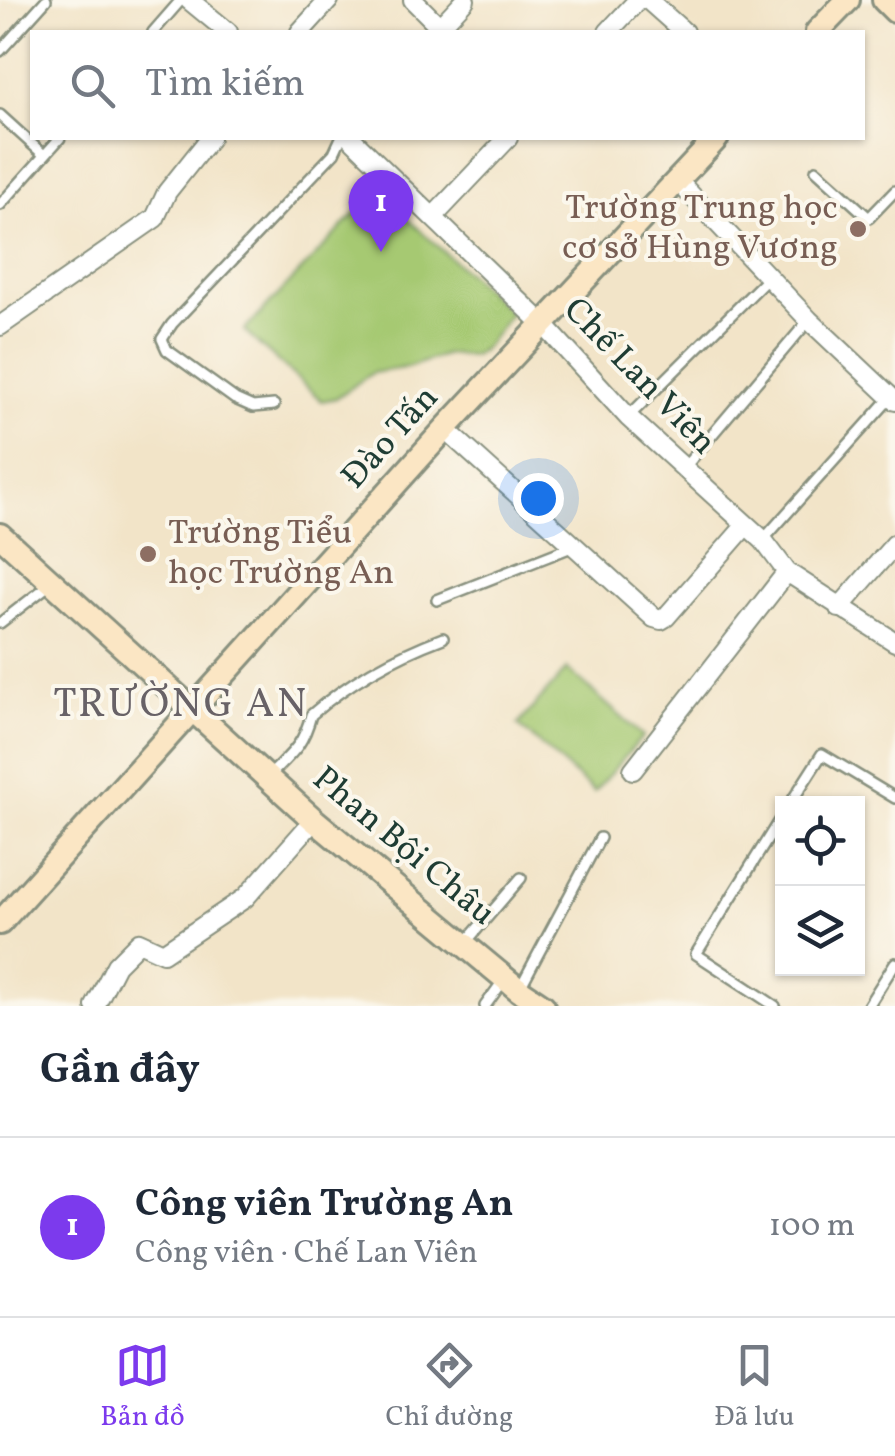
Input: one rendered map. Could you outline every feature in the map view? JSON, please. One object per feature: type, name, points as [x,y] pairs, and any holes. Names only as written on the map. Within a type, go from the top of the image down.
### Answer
[{"type":"street","points":[[190,0],[226,30]]},
{"type":"street","points":[[302,30],[330,0]]},
{"type":"street","points":[[413,0],[437,30],[465,0]]},
{"type":"street","points":[[610,30],[638,0]]},
{"type":"street","points":[[648,0],[682,30]]},
{"type":"street","points":[[819,30],[848,0]]},
{"type":"street","points":[[884,0],[895,11]]},
{"type":"street","points":[[0,325],[155,218],[167,192],[208,140]]},
{"type":"street","name":"Chế Lan Viên","points":[[353,140],[543,324],[682,470],[762,540],[787,572],[895,642]]},
{"type":"street","points":[[433,217],[506,140]]},
{"type":"street","name":"Đào Tấn","points":[[0,923],[445,430],[716,140]]},
{"type":"street","points":[[677,180],[809,320],[893,399]]},
{"type":"street","points":[[445,430],[660,620],[746,525]]},
{"type":"street","name":"Phan Bội Châu","points":[[0,535],[314,820],[543,1006]]},
{"type":"street","points":[[839,608],[895,544]]},
{"type":"street","points":[[634,770],[787,572]]},
{"type":"street","points":[[95,1006],[116,966],[139,942],[163,952],[245,898],[314,820]]},
{"type":"lane","points":[[0,51],[46,0]]},
{"type":"lane","points":[[154,30],[181,0]]},
{"type":"lane","points":[[0,115],[44,155]]},
{"type":"lane","points":[[0,205],[58,140]]},
{"type":"lane","points":[[274,405],[253,407],[235,399],[167,350],[162,339],[334,153],[340,140]]},
{"type":"lane","points":[[816,170],[870,218],[895,191]]},
{"type":"lane","points":[[628,417],[768,278]]},
{"type":"lane","points":[[682,470],[809,320]]},
{"type":"lane","points":[[762,540],[893,399]]},
{"type":"lane","points":[[437,600],[574,546]]},
{"type":"lane","points":[[0,623],[53,581]]},
{"type":"lane","points":[[268,778],[301,744],[311,715],[322,705],[378,667],[444,638]]},
{"type":"lane","points":[[795,796],[822,754],[895,798]]},
{"type":"lane","points":[[774,1006],[696,954],[775,827]]},
{"type":"lane","points":[[486,1006],[512,984],[600,838]]},
{"type":"lane","points":[[464,944],[522,878]]},
{"type":"lane","points":[[868,1006],[895,962]]},
{"type":"green space","points":[[377,191],[511,313],[485,347],[473,356],[447,354],[409,367],[372,373],[336,398],[322,401],[244,331]]},
{"type":"green space","points":[[567,669],[643,736],[594,792],[518,725]]},
{"type":"place","name":"Trường Trung học cơ sở Hùng Vương","points":[[858,229]]},
{"type":"place","name":"Công viên Trường An","points":[[381,252]]},
{"type":"place","name":"Trường Tiểu học Trường An","points":[[148,554]]},
{"type":"district","name":"TRƯỜNG AN","points":[[181,706]]}]
